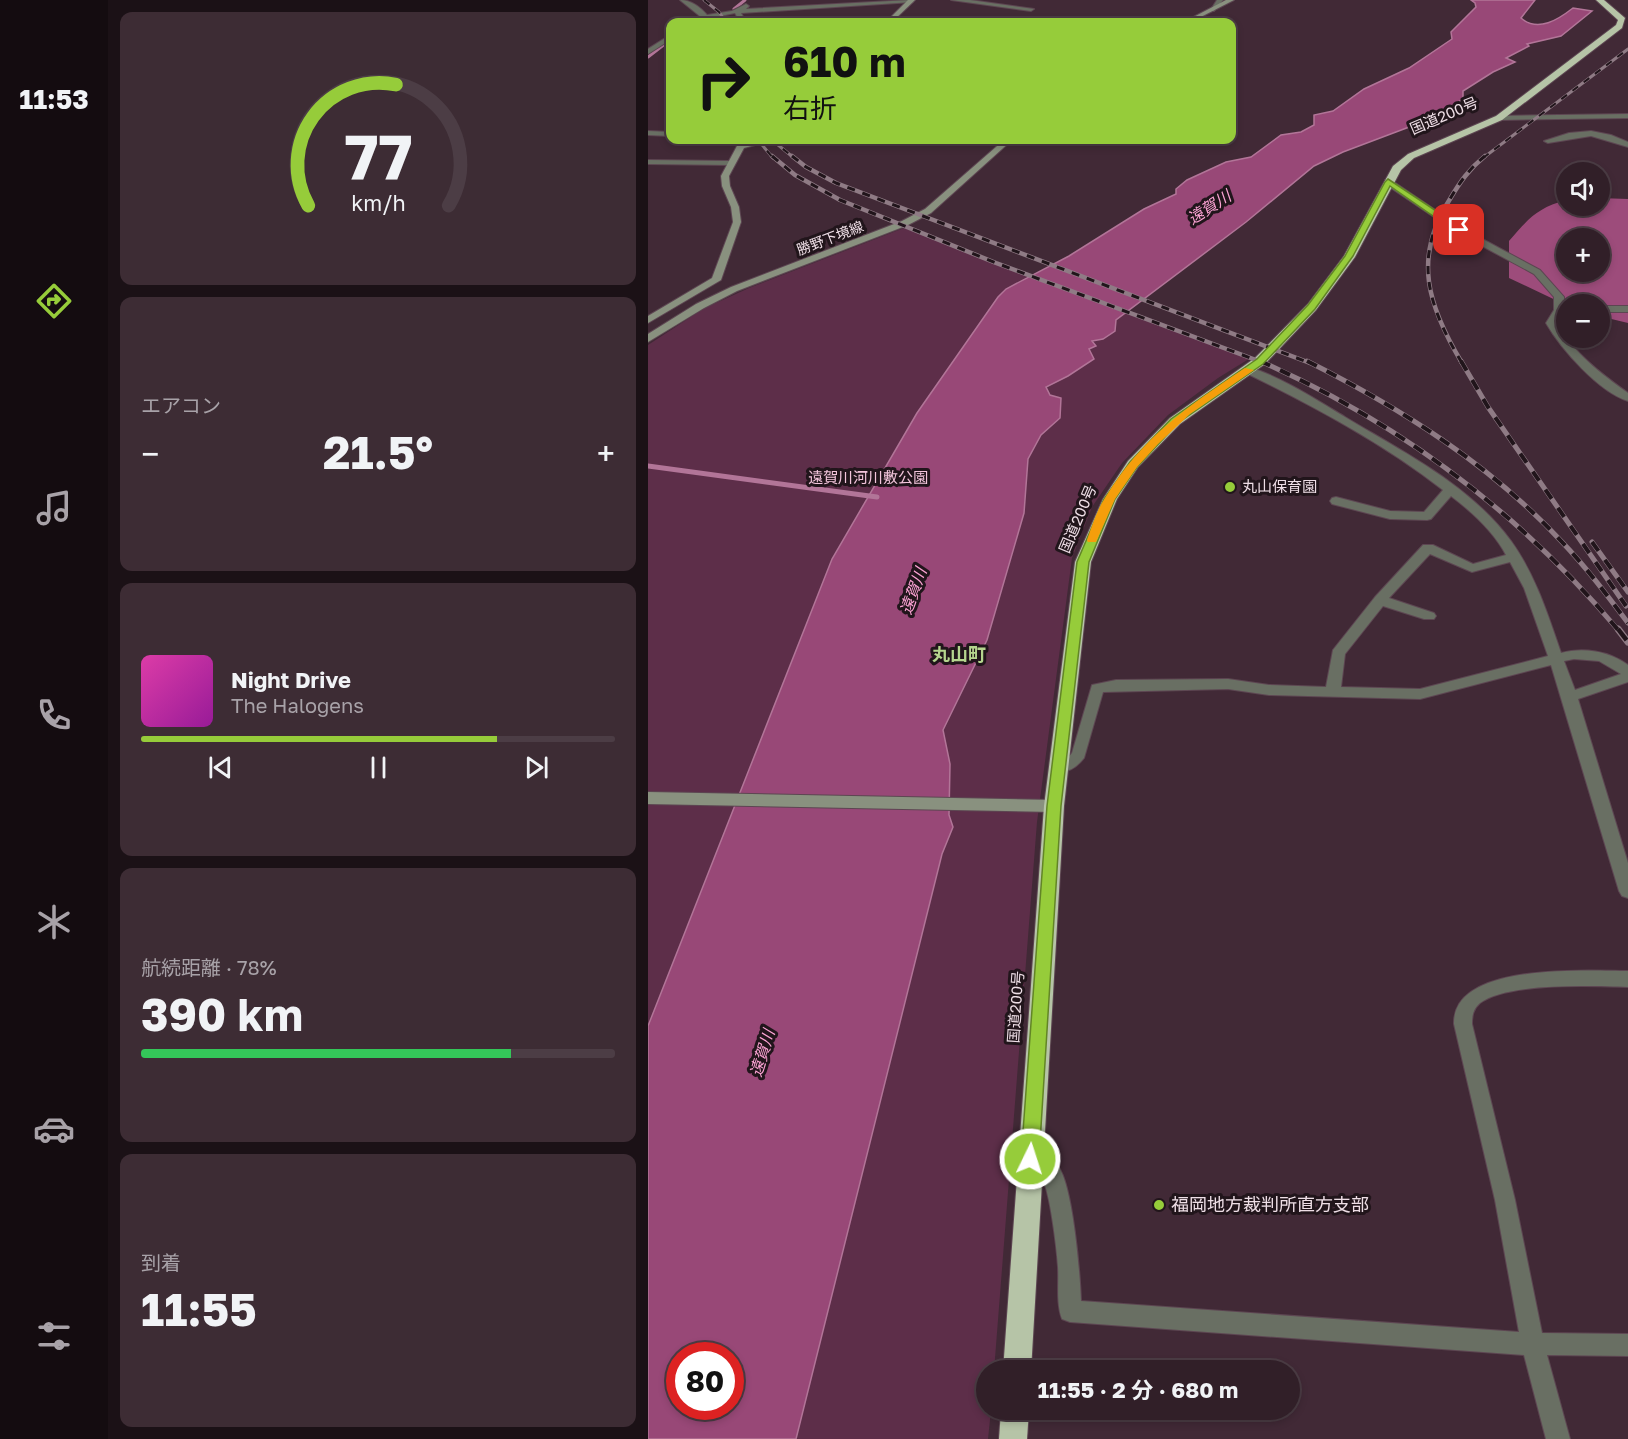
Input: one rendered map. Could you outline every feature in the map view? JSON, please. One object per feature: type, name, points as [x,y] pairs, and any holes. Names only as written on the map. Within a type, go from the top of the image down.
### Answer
[{"type":"highway","name":"国道200号","points":[[1018,1360],[1054,806],[1083,562],[1110,499],[1133,464],[1175,421],[1260,362],[1312,307],[1349,256],[1397,168],[1411,156],[1467,134],[1499,118],[1619,26],[1622,20],[1600,0]]},
{"type":"highway","points":[[1013,1439],[1014,1420]]},
{"type":"street","points":[[683,0],[698,9],[704,16]]},
{"type":"street","points":[[737,11],[753,0]]},
{"type":"street","points":[[954,0],[1029,12],[1036,1]]},
{"type":"street","points":[[1212,10],[1220,0]]},
{"type":"street","points":[[1195,18],[1231,0]]},
{"type":"street","points":[[701,18],[737,11],[911,1]]},
{"type":"street","points":[[893,18],[911,1]]},
{"type":"street","points":[[737,11],[741,18]]},
{"type":"street","points":[[648,52],[666,40]]},
{"type":"street","points":[[1499,118],[1628,116]]},
{"type":"street","points":[[648,134],[666,134]]},
{"type":"street","points":[[1548,141],[1572,135],[1595,134],[1608,136],[1628,145]]},
{"type":"street","points":[[648,320],[716,279],[737,222],[735,207],[726,186],[725,176],[742,144]]},
{"type":"street","name":"勝野下境線","points":[[648,339],[700,306],[734,289],[874,236],[920,215],[1003,144]]},
{"type":"street","points":[[648,162],[730,163]]},
{"type":"street","points":[[1388,182],[1459,230],[1537,272],[1557,294]]},
{"type":"street","points":[[1610,309],[1628,309]]},
{"type":"street","points":[[1556,317],[1551,323],[1556,330]]},
{"type":"street","points":[[1568,348],[1573,355],[1628,398]]},
{"type":"street","points":[[1248,370],[1307,399],[1424,469],[1468,503],[1506,543],[1531,588],[1570,697],[1628,891]]},
{"type":"street","points":[[1336,501],[1390,515],[1426,516],[1450,489]]},
{"type":"street","points":[[1333,691],[1338,653],[1380,600],[1428,548],[1472,568],[1514,557]]},
{"type":"street","points":[[1380,600],[1429,616]]},
{"type":"street","points":[[1059,767],[1072,763],[1079,754],[1097,688],[1116,685],[1228,684],[1269,690],[1420,694],[1585,653],[1616,663],[1628,672]]},
{"type":"street","points":[[1570,697],[1628,677]]},
{"type":"street","points":[[648,798],[1054,806]]},
{"type":"street","points":[[1558,1439],[1533,1344],[1505,1200],[1463,1024],[1463,1011],[1471,1000],[1485,991],[1535,979],[1628,979]]},
{"type":"street","points":[[1030,1159],[1041,1163],[1052,1175],[1057,1193],[1069,1266],[1070,1311],[1533,1344],[1628,1346]]},
{"type":"green space","name":"遠賀川河川敷公園","points":[[904,228],[1252,357],[1218,378],[1168,415],[1122,463],[1092,507],[1072,558],[1037,822],[995,1360],[976,1360],[976,1420],[990,1420],[988,1439],[648,1439],[648,345],[703,309],[749,288]]},
{"type":"shaded area","points":[[1610,198],[1628,199],[1628,323],[1610,319],[1610,294],[1556,294],[1556,300],[1509,278],[1509,241],[1534,215],[1556,204],[1556,216],[1610,216]]},
{"type":"water","name":"遠賀川","points":[[1471,0],[1535,0],[1521,18],[1534,24],[1548,23],[1573,8],[1592,11],[1561,36],[1527,44],[1529,46],[1506,58],[1515,62],[1493,72],[1463,91],[1463,99],[1433,118],[1343,152],[1314,166],[1246,222],[1116,320],[1115,331],[1103,339],[1092,341],[1096,346],[1089,349],[1094,359],[1046,387],[1050,395],[1061,398],[1060,418],[1041,435],[1028,459],[1024,513],[987,640],[943,730],[950,764],[949,815],[953,827],[942,854],[796,1439],[648,1439],[648,1026],[832,559],[917,413],[998,297],[1006,289],[1069,256],[1144,209],[1176,194],[1176,189],[1187,180],[1226,162],[1251,157],[1281,135],[1301,132],[1314,125],[1314,115],[1333,111],[1364,89],[1409,68],[1452,39],[1451,32],[1476,7]]},
{"type":"waterway","points":[[734,9],[745,0]]},
{"type":"waterway","points":[[648,57],[666,43]]},
{"type":"waterway","points":[[648,466],[877,497]]},
{"type":"railway","points":[[704,0],[723,18]]},
{"type":"railway","points":[[1483,158],[1628,49]]},
{"type":"railway","points":[[761,144],[773,158]]},
{"type":"railway","points":[[777,144],[794,158]]},
{"type":"railway","points":[[772,156],[795,175],[840,200],[996,263],[1264,363]]},
{"type":"railway","points":[[792,156],[806,167],[836,183],[1310,363]]},
{"type":"railway","points":[[1462,363],[1440,322],[1433,302],[1428,262],[1431,242],[1438,221],[1461,181],[1485,156]]},
{"type":"railway","points":[[1260,361],[1361,413],[1455,475],[1541,548],[1619,631]]},
{"type":"railway","points":[[1307,361],[1410,418],[1505,487],[1571,552],[1628,623]]},
{"type":"railway","points":[[1461,361],[1488,407],[1626,606]]},
{"type":"railway","points":[[1592,542],[1628,592]]},
{"type":"railway","points":[[1618,629],[1628,642]]},
{"type":"slow traffic","points":[[1092,540],[1110,499],[1133,464],[1186,412],[1249,370]]},
{"type":"place","name":"丸山保育園","points":[[1230,487]]},
{"type":"place","name":"福岡地方裁判所直方支部","points":[[1159,1205]]},
{"type":"district","name":"丸山町","points":[[959,655]]},
{"type":"route","points":[[1030,1159],[1054,806],[1083,562],[1110,499],[1133,464],[1175,421],[1260,362],[1312,307],[1349,256],[1388,182],[1459,230]]}]
